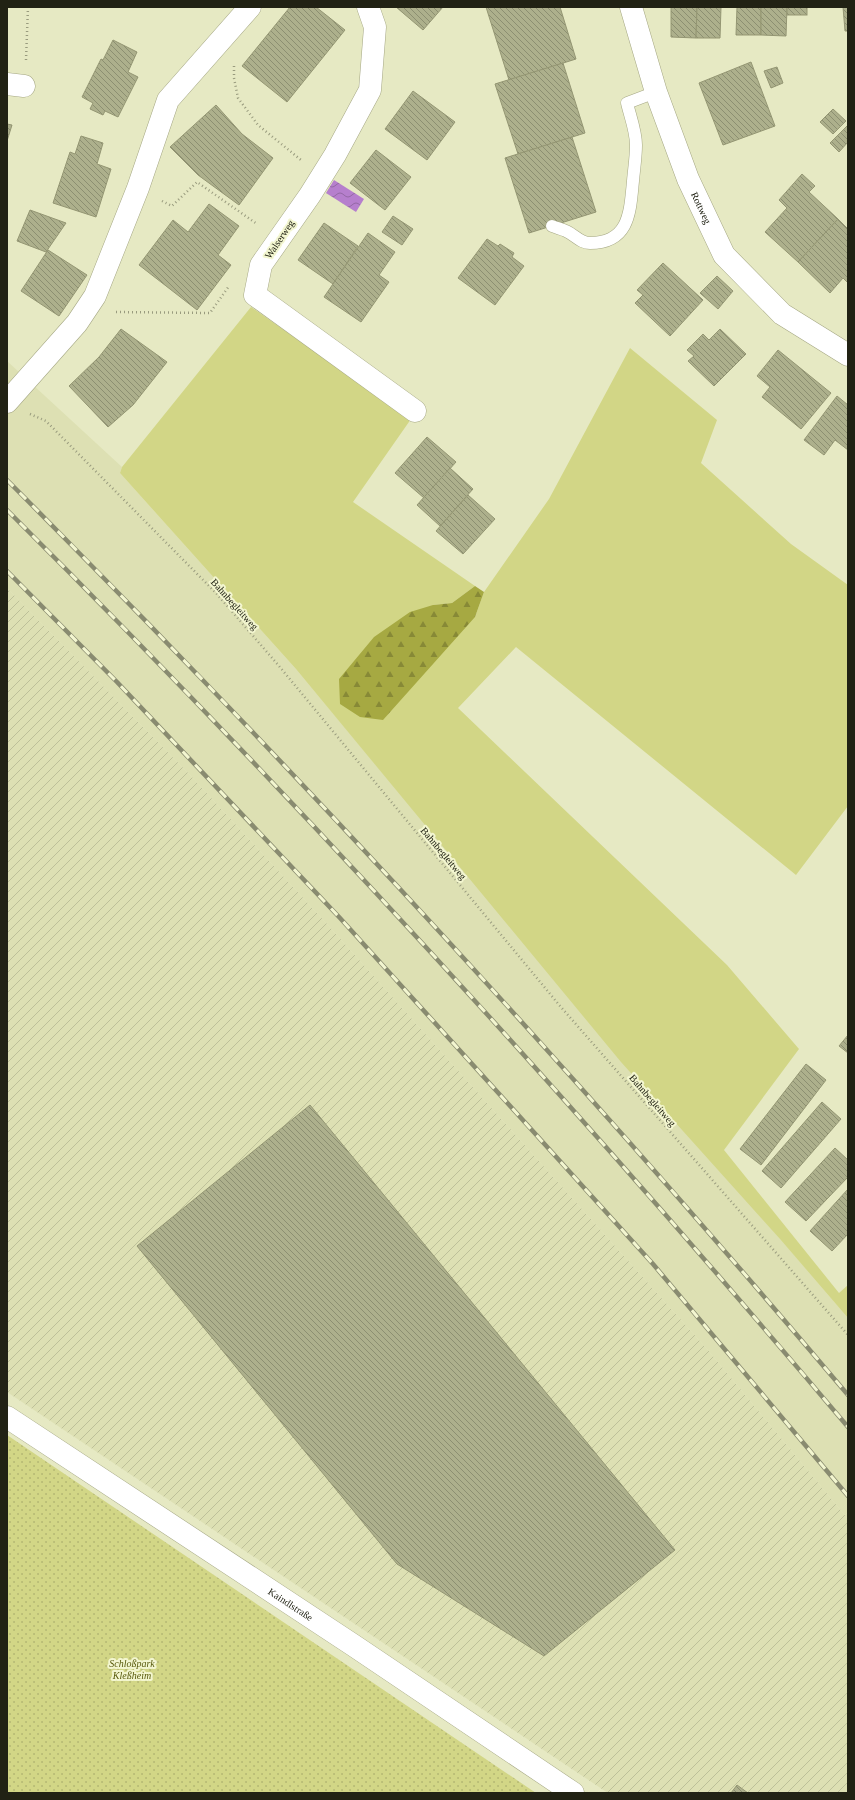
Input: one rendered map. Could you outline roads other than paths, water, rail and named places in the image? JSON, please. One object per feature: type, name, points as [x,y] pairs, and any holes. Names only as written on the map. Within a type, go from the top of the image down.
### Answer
[{"type":"street","points":[[7,402],[77,323],[96,296],[138,188],[168,100],[250,7]]},
{"type":"street","name":"Walserweg","points":[[368,7],[375,27],[370,90],[335,155],[310,195],[261,265],[255,295],[415,411]]},
{"type":"street","name":"Rottweg","points":[[631,7],[656,92],[688,179],[724,255],[782,314],[848,356]]},
{"type":"street","name":"Kaindlstraße","points":[[7,1417],[346,1640],[572,1793]]},
{"type":"lane","points":[[552,226],[567,231],[577,239],[588,243],[600,243],[620,233],[626,225],[630,211],[636,144],[627,102],[656,92]]},
{"type":"water","points":[[334,180],[364,199],[356,212],[326,193]]},
{"type":"railway","points":[[7,480],[224,702],[436,928],[645,1160],[848,1395]]},
{"type":"railway","points":[[7,510],[225,732],[332,845],[542,1075],[645,1191],[848,1427]]},
{"type":"railway","points":[[7,571],[117,682],[340,918],[653,1264],[848,1496]]},
{"type":"park label","name":"Schloßpark Kleßheim","points":[[132,1668]]}]
